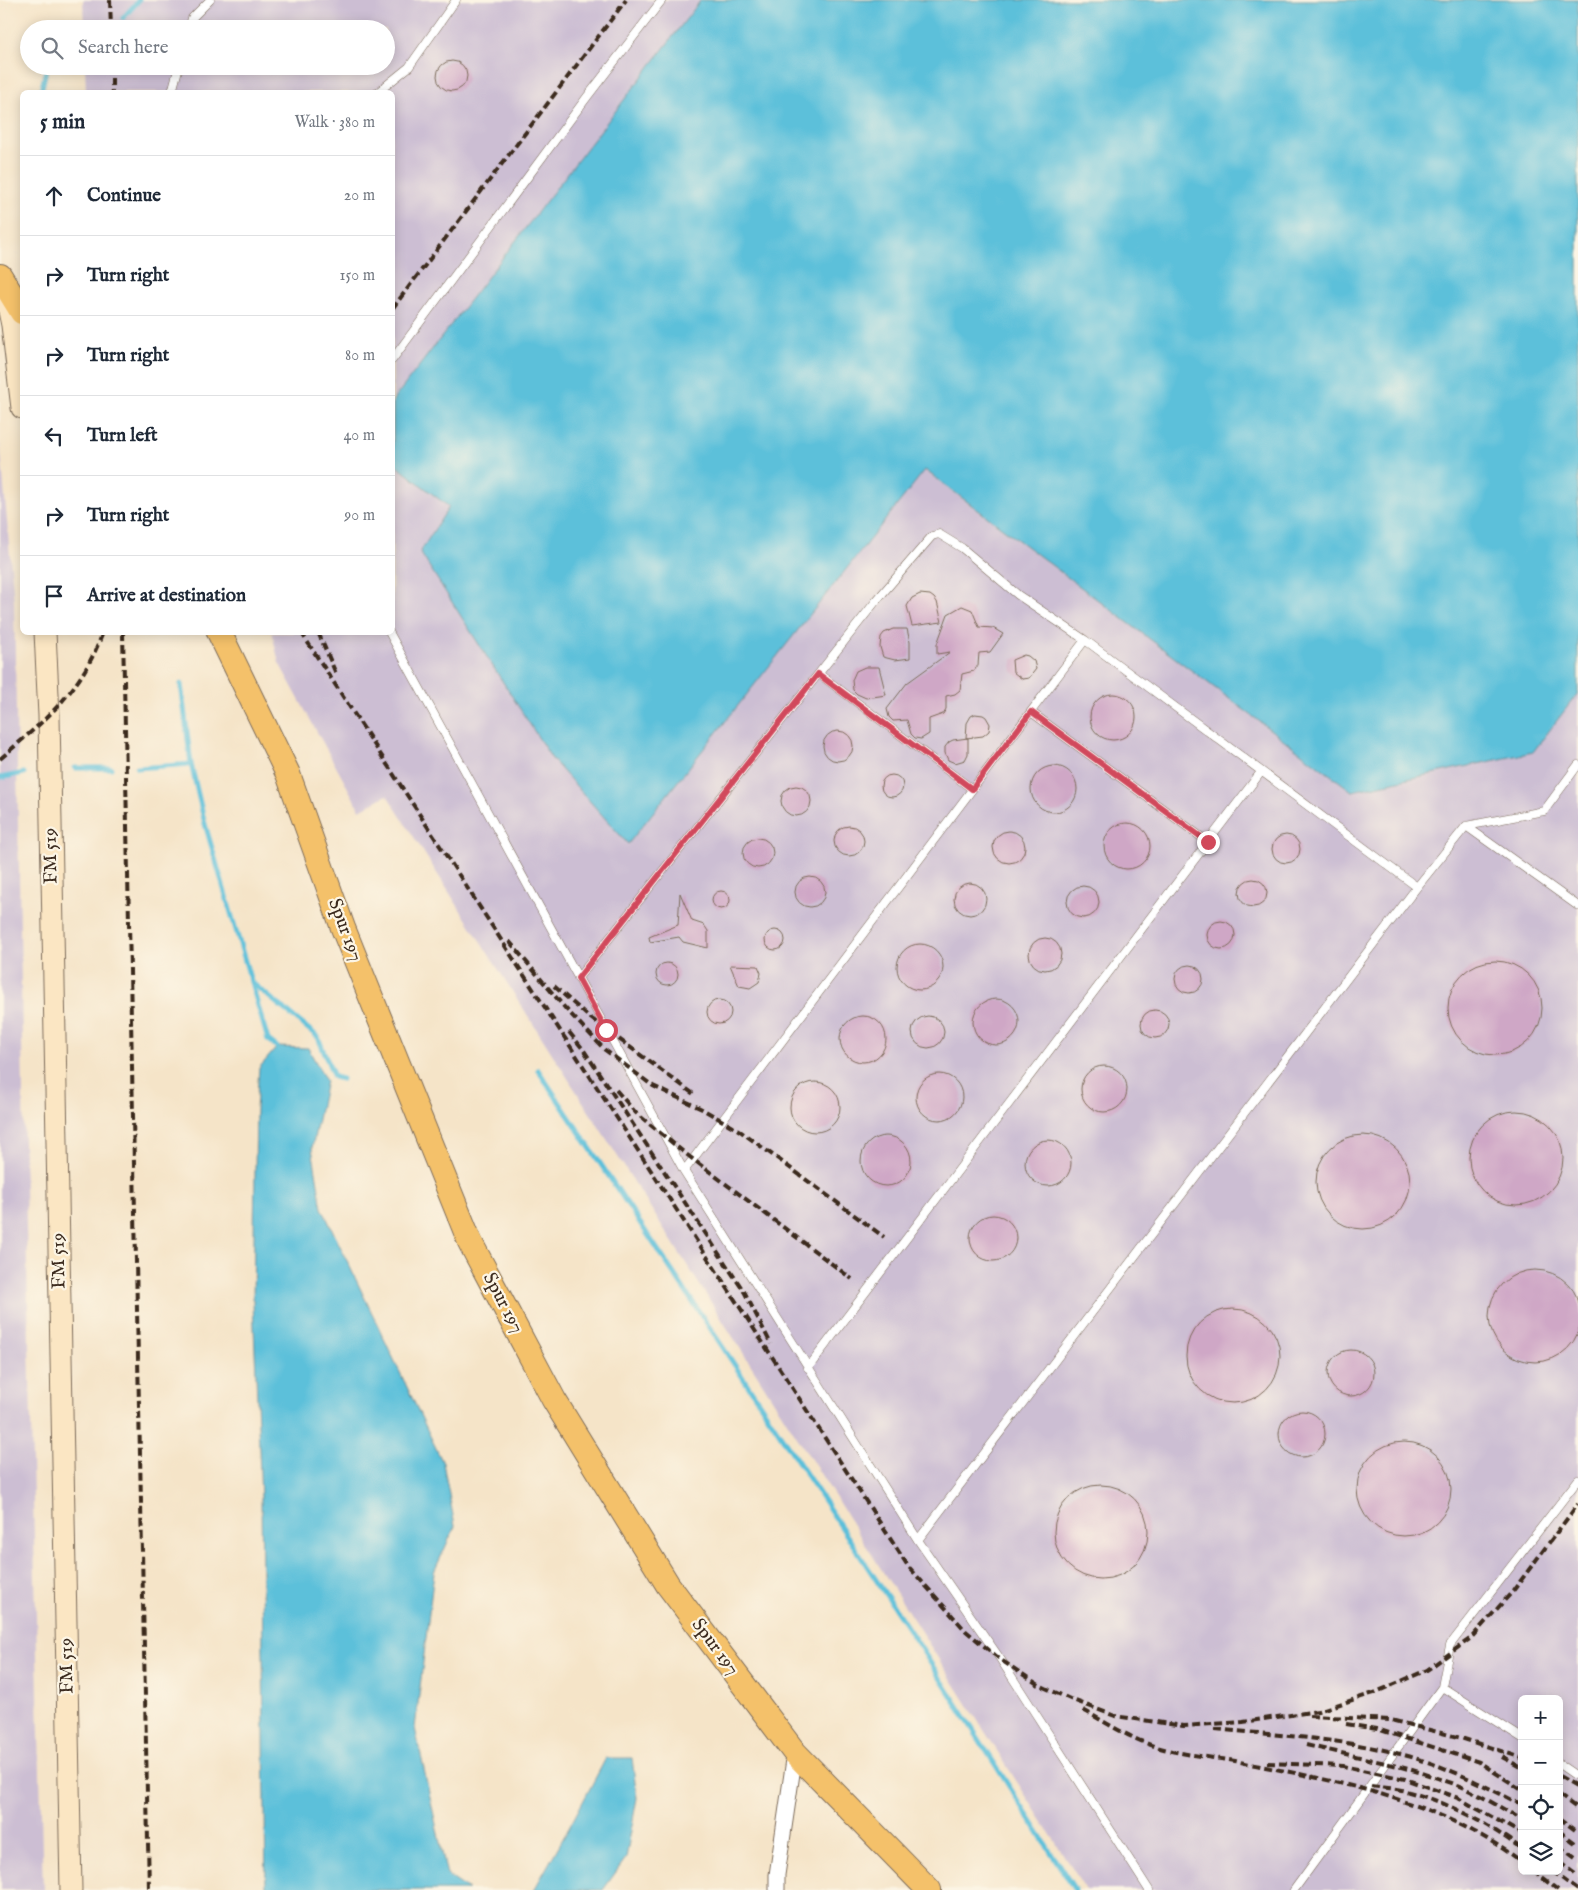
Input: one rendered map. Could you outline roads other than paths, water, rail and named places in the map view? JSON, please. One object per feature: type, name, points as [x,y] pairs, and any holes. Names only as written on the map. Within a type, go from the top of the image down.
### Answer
[{"type":"main road","points":[[2,279],[20,309]]},
{"type":"main road","points":[[2,279],[12,325],[20,391]]},
{"type":"main road","name":"FM 519","points":[[45,635],[49,716],[71,1890]]},
{"type":"main road","name":"Spur 197","points":[[219,635],[288,774],[344,928],[470,1242],[554,1400],[668,1585],[795,1753],[929,1890]]},
{"type":"street","points":[[778,1890],[777,1875],[795,1753]]},
{"type":"lane","points":[[191,20],[210,0]]},
{"type":"lane","points":[[380,90],[409,67],[456,0]]},
{"type":"lane","points":[[395,356],[587,97],[662,0]]},
{"type":"lane","points":[[173,90],[177,75]]},
{"type":"lane","points":[[578,978],[876,601],[932,536],[939,534],[962,548],[1018,595],[1085,640],[1416,887]]},
{"type":"lane","points":[[392,635],[684,1171],[918,1540],[1001,1660],[1149,1890]]},
{"type":"lane","points":[[684,1171],[1085,640]]},
{"type":"lane","points":[[818,674],[972,789]]},
{"type":"lane","points":[[1031,712],[1208,842]]},
{"type":"lane","points":[[918,1540],[1416,887],[1466,826],[1544,811],[1578,765]]},
{"type":"lane","points":[[808,1368],[1261,772]]},
{"type":"lane","points":[[1466,826],[1578,906]]},
{"type":"lane","points":[[1294,1890],[1442,1687],[1450,1645],[1578,1480]]},
{"type":"lane","points":[[1442,1687],[1518,1735]]},
{"type":"lane","points":[[1563,1767],[1578,1777]]},
{"type":"water","points":[[701,0],[1578,0],[1578,693],[1533,752],[1352,791],[925,470],[628,844],[552,759],[420,552],[449,507],[395,465],[395,397]]},
{"type":"water","points":[[277,1047],[308,1048],[326,1081],[312,1148],[322,1208],[443,1463],[455,1526],[434,1572],[415,1728],[447,1875],[469,1890],[266,1890],[261,1498],[253,1302],[256,1109],[259,1068]]},
{"type":"water","points":[[606,1758],[632,1758],[637,1798],[626,1858],[603,1890],[534,1890],[570,1826]]},
{"type":"waterway","points":[[123,18],[139,0]]},
{"type":"waterway","points":[[41,90],[45,75]]},
{"type":"waterway","points":[[181,684],[191,764],[205,824],[268,1040],[277,1047]]},
{"type":"waterway","points":[[137,768],[191,764]]},
{"type":"waterway","points":[[75,768],[111,768]]},
{"type":"waterway","points":[[0,778],[24,773]]},
{"type":"waterway","points":[[251,982],[318,1037],[334,1077],[342,1079]]},
{"type":"waterway","points":[[538,1070],[921,1648],[1075,1890]]},
{"type":"railway","points":[[110,0],[111,20]]},
{"type":"railway","points":[[395,305],[626,0]]},
{"type":"railway","points":[[112,75],[112,90]]},
{"type":"railway","points":[[0,759],[47,717],[73,688],[84,672],[102,635]]},
{"type":"railway","points":[[123,635],[149,1890]]},
{"type":"railway","points":[[303,635],[908,1566],[966,1631],[1001,1660],[1039,1685],[1115,1716],[1183,1726],[1243,1722],[1318,1711],[1374,1693],[1427,1670],[1471,1638],[1513,1591],[1578,1504]]},
{"type":"railway","points":[[319,635],[337,676]]},
{"type":"railway","points":[[509,941],[565,1008],[605,1050],[653,1086],[702,1109],[740,1131],[884,1237]]},
{"type":"railway","points":[[554,986],[589,1017],[695,1095]]},
{"type":"railway","points":[[569,1032],[583,1049],[745,1293],[771,1344]]},
{"type":"railway","points":[[616,1090],[636,1113],[686,1154],[852,1279]]},
{"type":"railway","points":[[1083,1710],[1128,1735],[1147,1744],[1167,1750],[1311,1776],[1385,1795],[1456,1822],[1490,1840],[1518,1859]]},
{"type":"railway","points":[[1309,1716],[1391,1720],[1461,1738],[1518,1757]]},
{"type":"railway","points":[[1346,1724],[1377,1729],[1479,1762],[1518,1787]]},
{"type":"railway","points":[[1215,1729],[1319,1739],[1396,1753],[1447,1769],[1518,1803]]},
{"type":"railway","points":[[1306,1745],[1426,1774],[1474,1793],[1518,1818]]},
{"type":"railway","points":[[1502,1757],[1518,1766]]},
{"type":"railway","points":[[1267,1763],[1343,1766],[1405,1779],[1458,1798],[1518,1832]]},
{"type":"railway","points":[[1563,1778],[1578,1787]]},
{"type":"railway","points":[[1371,1786],[1404,1791],[1454,1808],[1496,1831],[1518,1846]]},
{"type":"railway","points":[[1563,1798],[1578,1809]]},
{"type":"railway","points":[[1563,1821],[1578,1832]]},
{"type":"railway","points":[[1563,1834],[1578,1845]]},
{"type":"railway","points":[[1563,1849],[1578,1860]]},
{"type":"railway","points":[[1563,1865],[1578,1876]]},
{"type":"railway","points":[[1538,1875],[1558,1890]]},
{"type":"railway","points":[[1557,1875],[1578,1890]]}]
